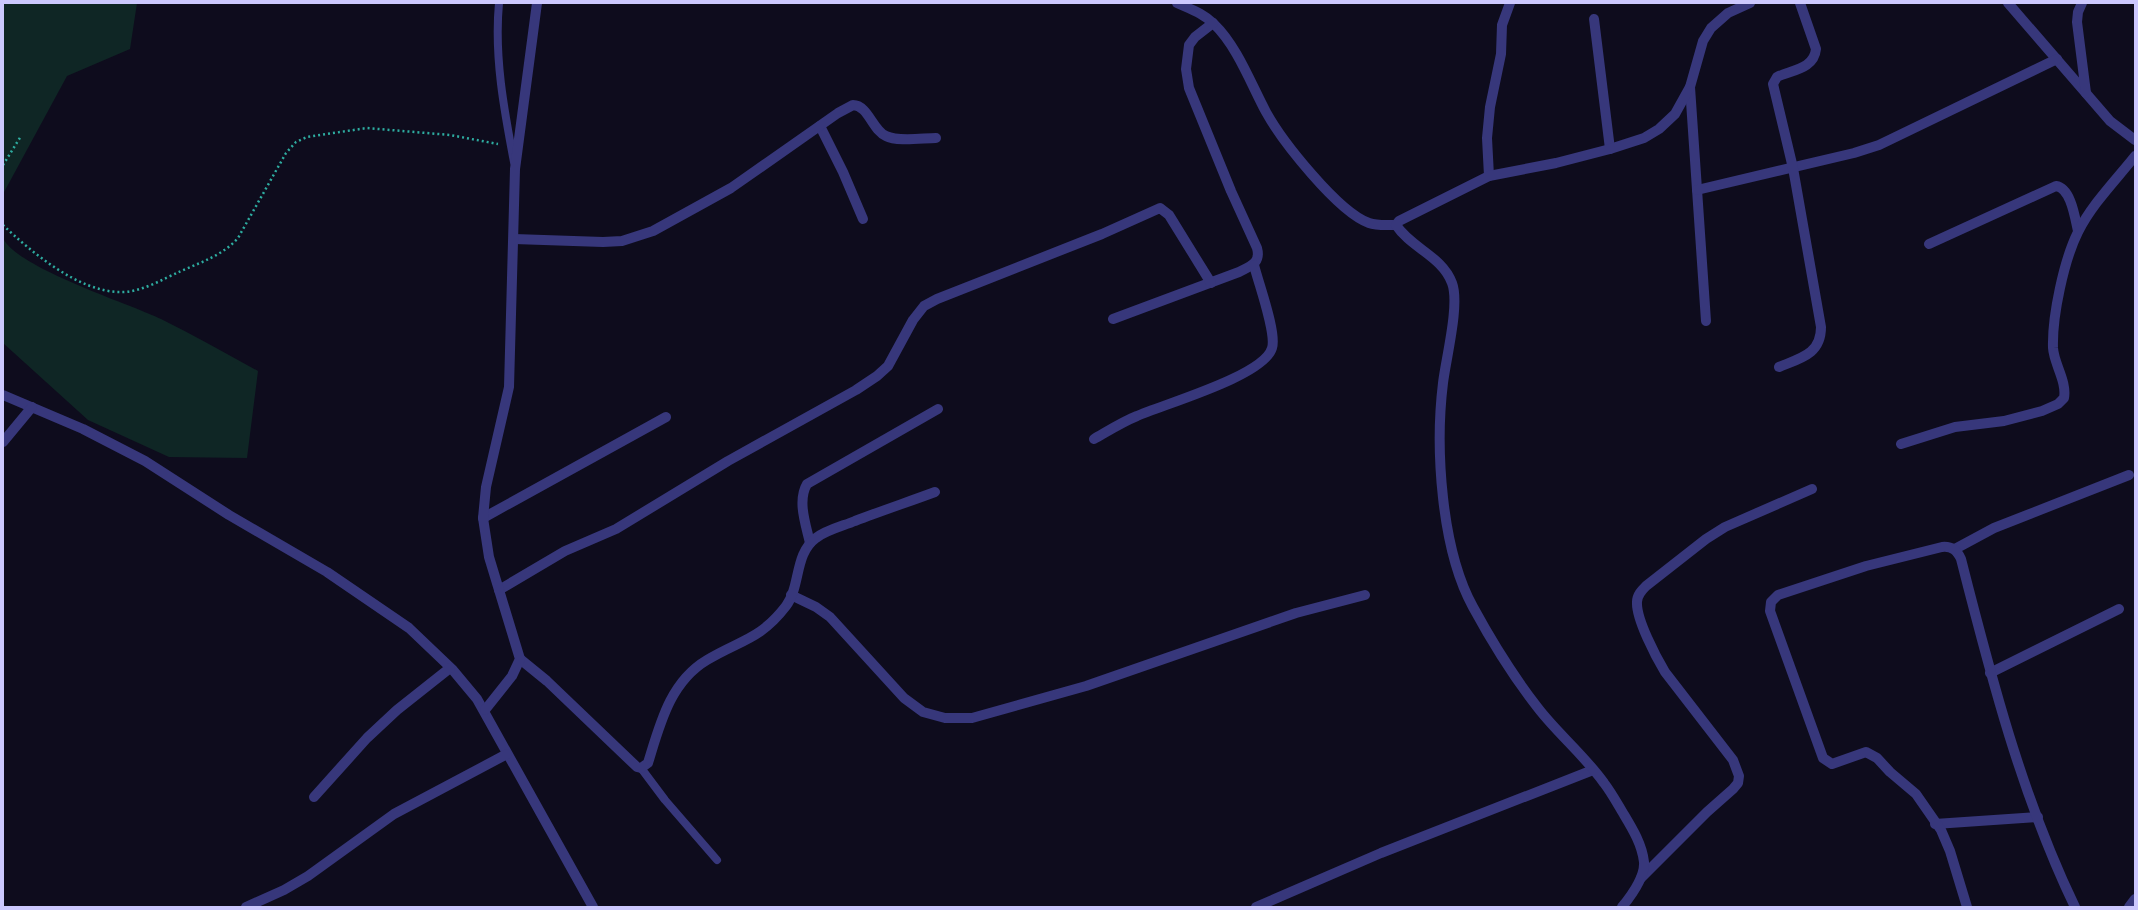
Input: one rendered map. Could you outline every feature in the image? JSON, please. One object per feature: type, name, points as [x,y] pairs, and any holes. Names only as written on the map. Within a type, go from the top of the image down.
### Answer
[{"type":"street","points":[[537,3],[515,169],[514,239],[510,299],[510,387],[486,487],[483,518],[489,557],[520,659],[547,681],[638,767],[641,768],[648,763],[665,709],[675,691],[688,676],[706,660],[750,640],[765,629],[787,604],[804,550],[810,543],[818,536],[847,524],[935,492]]},
{"type":"street","points":[[1177,3],[1202,14],[1222,32],[1249,78],[1277,131],[1298,158],[1352,212],[1368,223],[1396,225],[1444,268],[1453,284],[1454,304],[1443,383],[1439,432],[1444,502],[1452,552],[1468,598],[1498,651],[1538,708],[1604,783],[1632,828],[1641,849],[1644,865],[1640,879]]},
{"type":"street","points":[[1489,176],[1487,138],[1490,106],[1501,54],[1502,25],[1510,3]]},
{"type":"street","points":[[1396,225],[1399,221],[1489,176],[1556,164],[1644,138],[1659,129],[1675,114],[1690,87],[1703,41],[1711,28],[1728,12],[1750,3]]},
{"type":"street","points":[[1779,367],[1804,358],[1815,349],[1821,339],[1821,327],[1793,168],[1773,84],[1777,77],[1804,67],[1815,57],[1814,44],[1800,3]]},
{"type":"street","points":[[2008,3],[2110,122],[2135,140]]},
{"type":"street","points":[[2082,3],[2078,12],[2077,22],[2086,93]]},
{"type":"street","points":[[1594,19],[1610,149]]},
{"type":"street","points":[[1113,318],[1211,283],[1254,265],[1259,255],[1194,103],[1188,82],[1186,69],[1189,45],[1213,23]]},
{"type":"street","points":[[1697,190],[1854,153],[1879,144],[2057,59]]},
{"type":"street","points":[[1690,87],[1706,321]]},
{"type":"street","points":[[514,239],[603,242],[638,237],[653,232],[731,188],[838,113],[857,105],[862,108],[881,134],[888,138],[936,138]]},
{"type":"street","points":[[820,126],[843,172],[863,220]]},
{"type":"street","points":[[1901,444],[1955,427],[1990,424],[2027,415],[2058,404],[2064,398],[2064,387],[2054,348],[2055,318],[2058,296],[2072,244],[2078,231],[2135,156]]},
{"type":"street","points":[[1929,244],[2056,186],[2060,186],[2066,193],[2078,231]]},
{"type":"street","points":[[499,590],[565,551],[616,529],[728,461],[856,390],[877,376],[888,366],[913,320],[924,306],[960,288],[1102,234],[1160,208],[1169,215],[1211,283]]},
{"type":"street","points":[[1094,439],[1135,416],[1222,383],[1258,364],[1269,355],[1273,346],[1273,334],[1254,265]]},
{"type":"street","points":[[3,395],[83,429],[145,461],[229,515],[327,572],[409,628],[450,668],[485,710],[507,754],[593,907]]},
{"type":"street","points":[[3,442],[32,408]]},
{"type":"street","points":[[810,543],[802,502],[804,489],[807,484],[938,409]]},
{"type":"street","points":[[483,518],[666,417]]},
{"type":"street","points":[[1955,549],[1994,528],[2129,475]]},
{"type":"street","points":[[1622,907],[1640,879],[1698,821],[1733,789],[1739,776],[1733,760],[1665,672],[1656,657],[1639,615],[1636,601],[1639,593],[1712,535],[1751,515],[1812,489]]},
{"type":"street","points":[[1967,907],[1946,838],[1935,824],[1916,794],[1871,754],[1861,753],[1832,764],[1823,758],[1770,607],[1773,598],[1806,585],[1866,566],[1942,547],[1949,546],[1955,549],[1961,559],[1990,673],[2038,817],[2075,907]]},
{"type":"street","points":[[791,595],[816,607],[830,617],[904,698],[923,712],[945,718],[972,718],[1086,686],[1296,613],[1365,595]]},
{"type":"street","points":[[1990,673],[2119,609]]},
{"type":"street","points":[[485,710],[512,676],[520,659]]},
{"type":"street","points":[[314,797],[367,738],[397,710],[450,668]]},
{"type":"street","points":[[246,907],[284,890],[308,876],[394,814],[507,754]]},
{"type":"street","points":[[1256,907],[1381,853],[1593,770]]},
{"type":"street","points":[[1935,824],[2038,817]]},
{"type":"street","points":[[2129,907],[2135,899]]},
{"type":"lane","points":[[500,3],[497,27],[499,65],[515,169]]},
{"type":"lane","points":[[641,768],[665,800],[717,860]]},
{"type":"path","points":[[3,225],[56,269],[106,290],[121,292],[138,289],[214,257],[229,248],[238,238],[286,153],[296,142],[321,134],[368,128],[450,135],[511,147]]},
{"type":"path","points":[[3,164],[21,136]]},
{"type":"green space","points":[[3,3],[137,3],[130,49],[67,76],[3,194]]},
{"type":"green space","points":[[3,238],[12,249],[50,273],[161,319],[258,371],[247,458],[169,457],[88,420],[3,343]]}]
